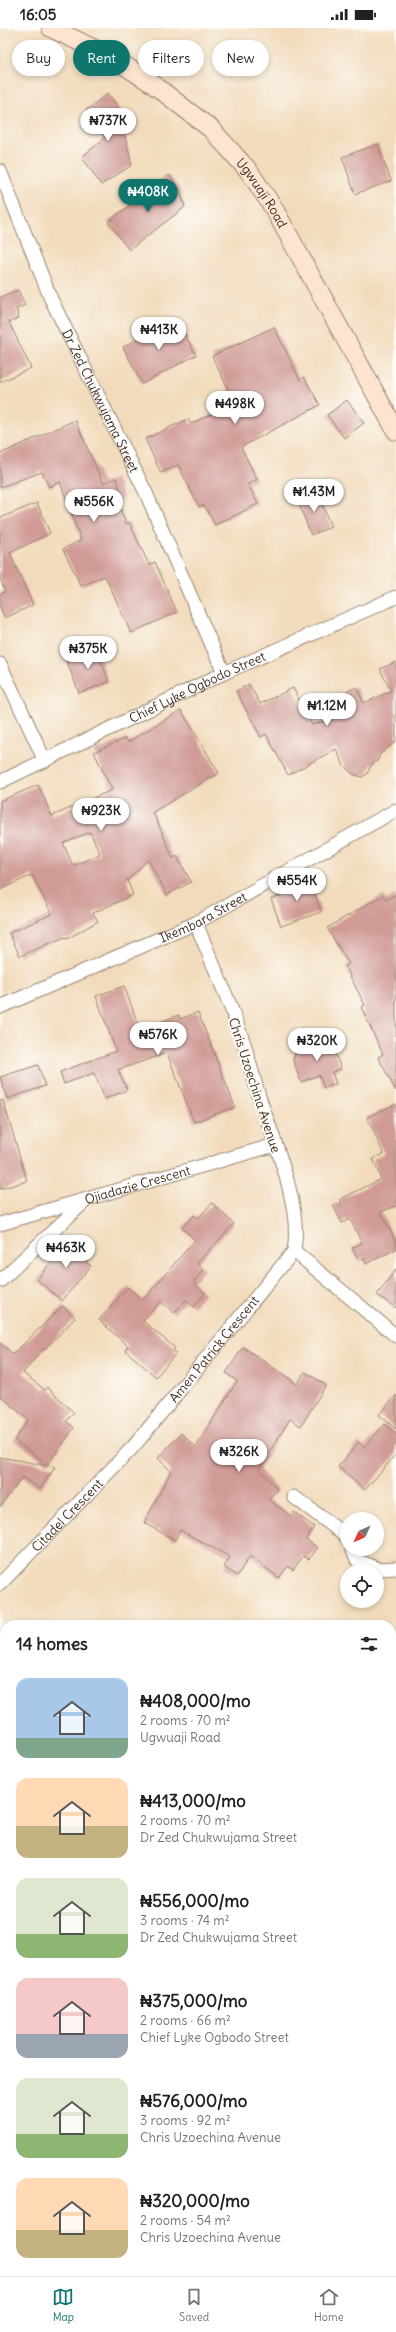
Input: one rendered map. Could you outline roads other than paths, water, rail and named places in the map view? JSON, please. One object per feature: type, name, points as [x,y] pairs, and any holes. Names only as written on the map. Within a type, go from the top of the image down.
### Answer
[{"type":"main road","name":"Ugwuaji Road","points":[[57,29],[113,58],[152,84],[211,129],[248,170],[274,208],[396,431]]},
{"type":"street","name":"Dr Zed Chukwujama Street","points":[[0,171],[51,299],[146,493],[224,673]]},
{"type":"street","name":"Chief Lyke Ogbodo Street","points":[[0,782],[224,673],[396,597]]},
{"type":"street","points":[[0,664],[45,761]]},
{"type":"street","name":"Ikembara Street","points":[[0,1007],[196,923],[396,810]]},
{"type":"street","name":"Chris Uzoechina Avenue","points":[[196,923],[243,1039],[254,1082],[275,1145],[295,1213],[297,1234],[294,1251]]},
{"type":"street","name":"Ojiadazie Crescent","points":[[0,1224],[275,1145]]},
{"type":"street","points":[[0,1281],[88,1198]]},
{"type":"street","points":[[294,1251],[396,1336]]},
{"type":"street","name":"Amen Patrick Crescent","points":[[134,1446],[294,1251]]},
{"type":"street","name":"Citadel Crescent","points":[[0,1584],[134,1446]]},
{"type":"street","points":[[294,1497],[340,1531]]},
{"type":"street","points":[[356,1556],[358,1561],[379,1569],[396,1568]]}]
